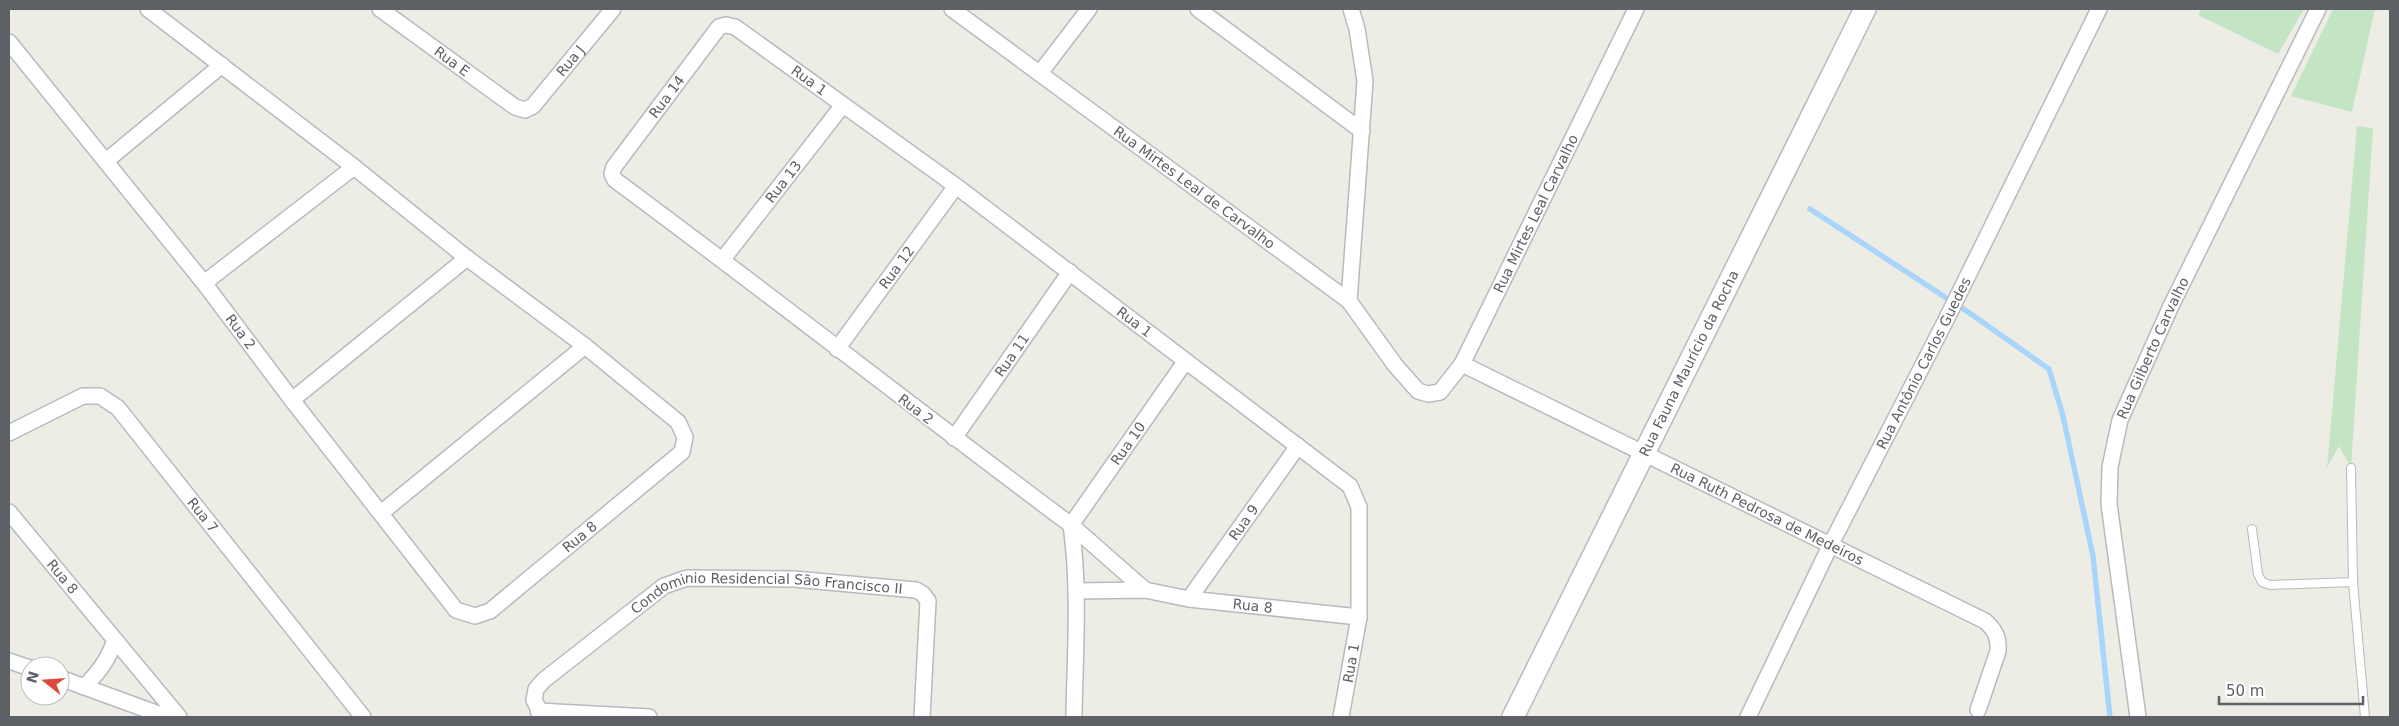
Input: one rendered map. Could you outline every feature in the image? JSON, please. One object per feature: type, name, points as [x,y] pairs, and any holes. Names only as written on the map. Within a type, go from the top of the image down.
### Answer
[{"type":"street","points":[[148,9],[354,167],[467,258],[585,346],[381,513]]},
{"type":"street","name":"Rua E","points":[[380,9],[515,107],[525,110]]},
{"type":"street","name":"Rua J","points":[[525,110],[534,106],[613,9]]},
{"type":"street","name":"Rua Mirtes Leal de Carvalho","points":[[952,9],[1349,302],[1394,365],[1418,391]]},
{"type":"street","points":[[1040,73],[1089,9]]},
{"type":"street","points":[[1198,9],[1362,131]]},
{"type":"street","points":[[1349,302],[1365,82],[1357,29],[1351,9]]},
{"type":"street","name":"Rua Mirtes Leal Carvalho","points":[[1418,391],[1428,394],[1440,392],[1462,364],[1636,9]]},
{"type":"street","name":"Rua Fauna Maurício da Rocha","points":[[1513,717],[1865,9]]},
{"type":"street","name":"Rua Antônio Carlos Guedes","points":[[1748,717],[1830,546],[1946,320],[2099,9]]},
{"type":"street","name":"Rua Gilberto Carvalho","points":[[2138,717],[2110,504],[2110,467],[2120,420],[2170,308],[2318,9]]},
{"type":"street","name":"Rua 1","points":[[726,25],[735,27],[956,186],[1350,486],[1359,507],[1359,617],[1342,717]]},
{"type":"street","name":"Rua 14","points":[[612,174],[614,167],[719,27],[726,25]]},
{"type":"street","name":"Rua 2","points":[[9,42],[204,282],[292,400],[456,610],[475,616]]},
{"type":"street","points":[[106,161],[222,65]]},
{"type":"street","name":"Rua 13","points":[[723,260],[843,105]]},
{"type":"street","points":[[204,282],[354,167]]},
{"type":"street","name":"Rua 2","points":[[612,174],[615,180],[723,260],[837,349],[1070,525]]},
{"type":"street","name":"Rua 12","points":[[837,349],[956,186]]},
{"type":"street","points":[[292,400],[467,258]]},
{"type":"street","name":"Rua 11","points":[[954,438],[1070,272]]},
{"type":"street","name":"Rua 8","points":[[475,616],[490,611],[682,452],[685,438],[678,422],[585,346]]},
{"type":"street","name":"Rua 10","points":[[1070,525],[1185,362]]},
{"type":"street","name":"Rua Ruth Pedrosa de Medeiros","points":[[1462,364],[1985,621],[1994,629],[1998,640],[1998,651],[1978,710]]},
{"type":"street","name":"Rua 7","points":[[9,433],[83,396],[100,396],[118,408],[355,713]]},
{"type":"street","name":"Rua 9","points":[[1189,599],[1298,446]]},
{"type":"street","name":"Rua 8","points":[[9,512],[179,717]]},
{"type":"street","points":[[1070,525],[1075,559],[1076,591],[1074,717]]},
{"type":"street","name":"Rua 8","points":[[1070,525],[1145,590]]},
{"type":"street","name":"Condominio Residencial São Francisco II","points":[[649,717],[541,714],[534,700],[536,690],[544,680],[664,586],[687,578],[794,579],[916,590],[923,594],[928,601],[922,717]]},
{"type":"street","name":"Rua 8","points":[[1076,591],[1145,590],[1189,599],[1359,617]]},
{"type":"street","points":[[84,687],[104,665],[116,640]]},
{"type":"street","points":[[70,682],[167,717]]},
{"type":"lane","points":[[2351,468],[2353,582],[2365,717]]},
{"type":"lane","points":[[2252,529],[2258,574],[2262,582],[2270,585],[2353,582]]},
{"type":"green space","points":[[2201,9],[2304,9],[2278,54],[2198,15]]},
{"type":"green space","points":[[2333,9],[2375,9],[2352,112],[2291,96]]},
{"type":"green space","points":[[2357,126],[2373,128],[2351,468],[2339,446],[2327,468]]},
{"type":"waterway","points":[[1810,209],[1971,314],[2049,369],[2063,416],[2093,556],[2110,717]]}]
